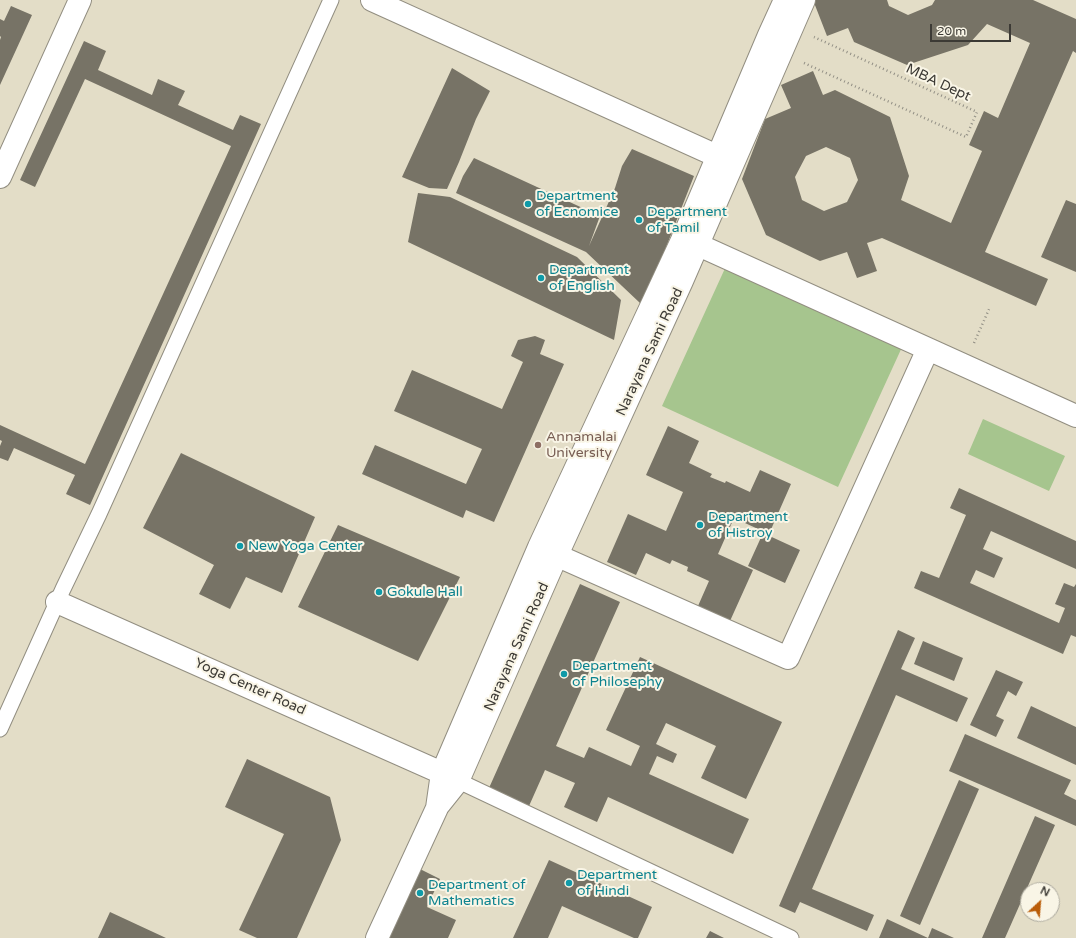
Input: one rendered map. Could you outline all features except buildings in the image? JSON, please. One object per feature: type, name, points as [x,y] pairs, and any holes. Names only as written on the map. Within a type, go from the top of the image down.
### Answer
[{"type":"street","points":[[0,177],[80,0]]},
{"type":"street","points":[[372,0],[717,156]]},
{"type":"street","name":"Narayana Sami Road","points":[[377,938],[437,808],[785,0]]},
{"type":"street","name":"Narayana Sami Road","points":[[548,551],[682,281],[804,0]]},
{"type":"street","points":[[683,238],[1076,416]]},
{"type":"street","points":[[548,551],[788,658],[928,349]]},
{"type":"street","name":"Yoga Center Road","points":[[57,602],[450,777]]},
{"type":"lane","points":[[0,729],[57,602],[99,514],[331,0]]},
{"type":"lane","points":[[450,777],[791,938]]},
{"type":"path","name":"MBA Dept","points":[[798,60],[966,137],[977,112],[809,35]]},
{"type":"path","points":[[964,365],[990,307]]},
{"type":"shaded area","name":"Annamalai University","points":[[0,0],[1076,0],[1076,938],[0,938]]},
{"type":"green space","points":[[727,264],[903,345],[838,487],[662,406]]},
{"type":"green space","points":[[983,419],[1065,456],[1049,491],[968,454]]},
{"type":"place","name":"Department of Ecnomice","points":[[528,204]]},
{"type":"place","name":"Department of Tamil","points":[[639,220]]},
{"type":"place","name":"Department of English","points":[[541,278]]},
{"type":"place","name":"Annamalai University","points":[[538,445]]},
{"type":"place","name":"Department of Histroy","points":[[700,525]]},
{"type":"place","name":"New Yoga Center","points":[[240,546]]},
{"type":"place","name":"Gokule Hall","points":[[379,592]]},
{"type":"place","name":"Department of Philosephy","points":[[564,674]]},
{"type":"place","name":"Department of Hindi","points":[[569,883]]},
{"type":"place","name":"Department of Mathematics","points":[[420,893]]}]
